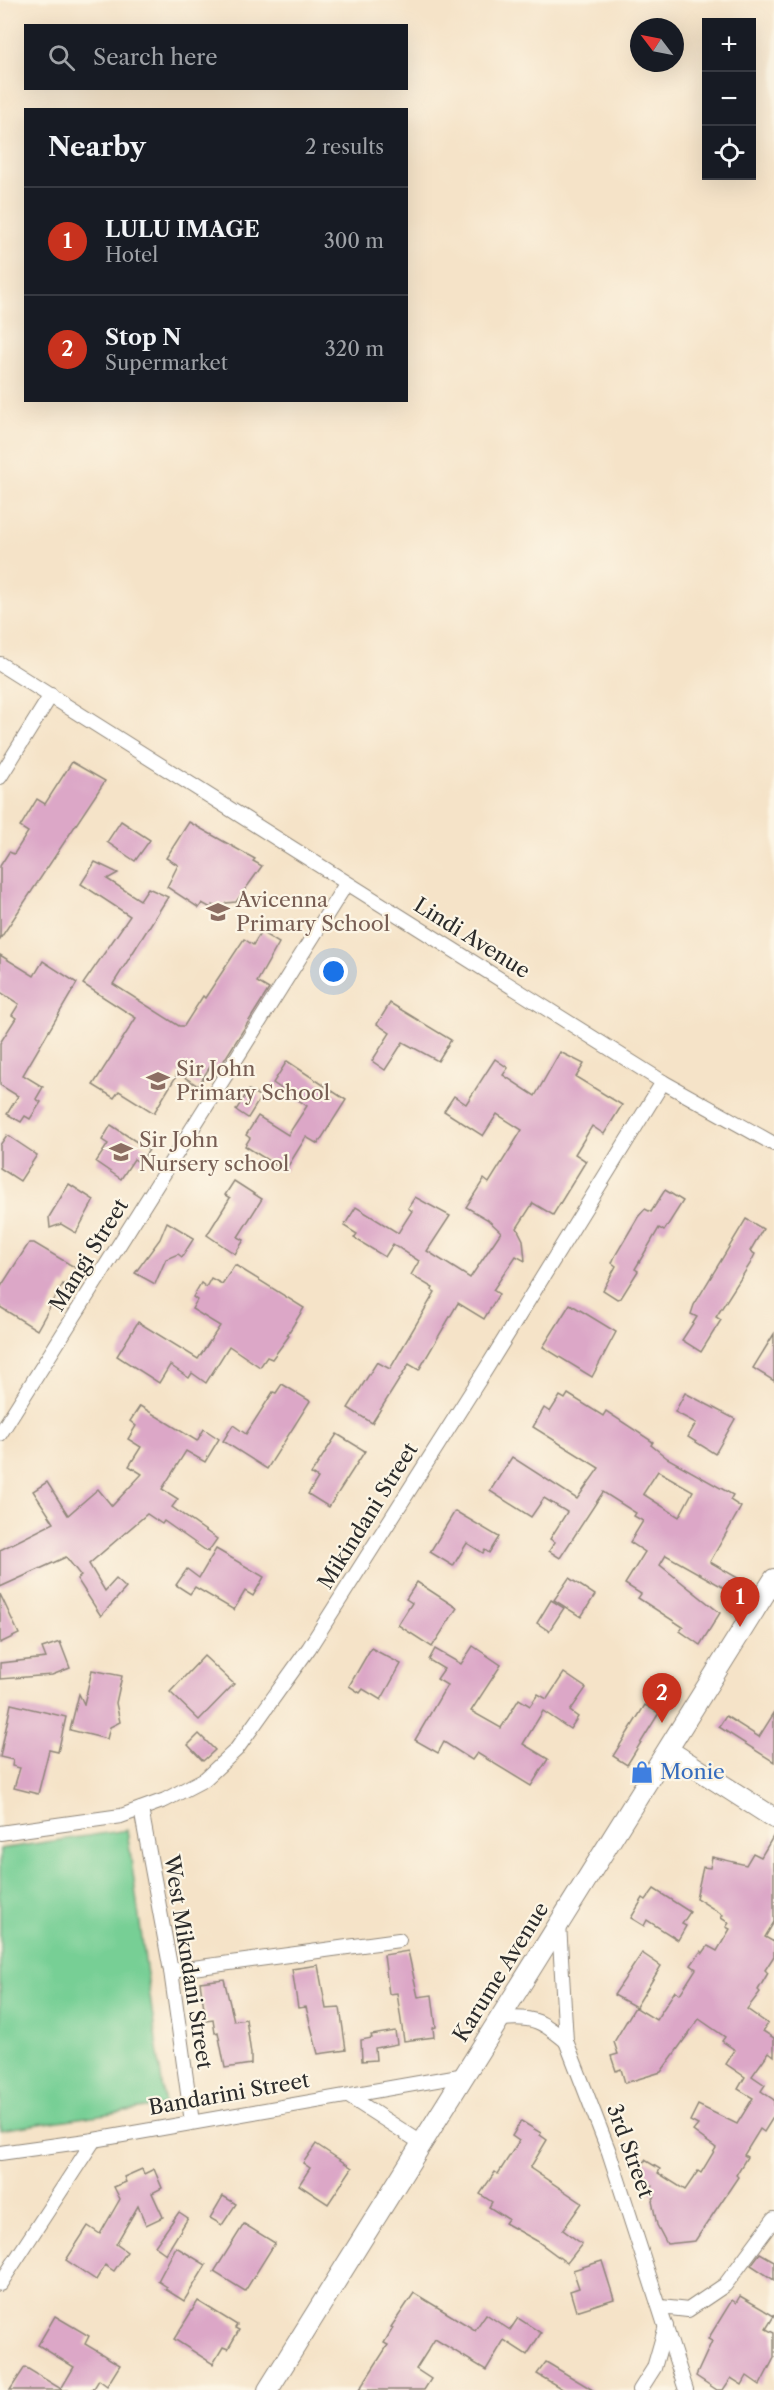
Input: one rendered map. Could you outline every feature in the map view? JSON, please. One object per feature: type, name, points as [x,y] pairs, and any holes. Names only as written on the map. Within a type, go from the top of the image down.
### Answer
[{"type":"main road","name":"Karume Avenue","points":[[268,2390],[465,2075],[503,2019],[559,1923],[774,1579]]},
{"type":"main road","points":[[668,1750],[774,1818]]},
{"type":"street","name":"Lindi Avenue","points":[[0,664],[663,1082],[774,1144]]},
{"type":"street","points":[[0,777],[51,695]]},
{"type":"street","name":"Mangi Street","points":[[0,1434],[346,884]]},
{"type":"street","name":"Mikindani Street","points":[[0,1833],[121,1816],[141,1809],[165,1800],[205,1779],[236,1750],[309,1648],[467,1399],[663,1082]]},
{"type":"street","name":"West Mikndani Street","points":[[141,1809],[171,1971],[192,2122]]},
{"type":"street","name":"3rd Street","points":[[559,1923],[566,2041],[609,2152],[686,2390]]},
{"type":"street","points":[[171,1971],[399,1940]]},
{"type":"street","points":[[503,2019],[525,2017],[535,2019],[566,2041]]},
{"type":"street","name":"Bandarini Street","points":[[0,2153],[94,2140],[325,2099],[350,2097],[465,2075]]},
{"type":"street","points":[[350,2097],[423,2144]]},
{"type":"street","points":[[0,2284],[94,2140]]},
{"type":"street","points":[[661,2307],[688,2310],[725,2285],[774,2219]]},
{"type":"street","points":[[640,2390],[654,2368],[666,2326]]},
{"type":"green space","points":[[127,1830],[165,2105],[0,2130],[0,1849]]},
{"type":"building","points":[[72,762],[105,781],[0,939],[0,866],[9,852],[14,854],[28,832],[20,827],[37,799],[45,804]]},
{"type":"building","points":[[121,821],[150,840],[135,861],[107,842]]},
{"type":"building","points":[[189,822],[255,859],[253,861],[262,866],[236,902],[226,903],[222,910],[202,903],[199,908],[167,887],[178,865],[166,858]]},
{"type":"building","points":[[95,862],[118,873],[107,879],[140,900],[148,888],[168,897],[113,984],[179,1026],[184,1026],[203,996],[205,998],[244,939],[253,945],[261,932],[279,943],[257,982],[269,989],[218,1070],[211,1065],[198,1086],[178,1073],[154,1113],[119,1091],[114,1098],[93,1085],[136,1018],[83,984],[130,916],[81,884]]},
{"type":"building","points":[[0,955],[34,976],[43,961],[77,983],[23,1075],[43,1087],[36,1099],[41,1102],[30,1119],[25,1116],[21,1122],[7,1114],[18,1096],[0,1085],[0,1043],[16,1018],[12,1015],[19,1004],[0,992]]},
{"type":"building","points":[[390,1003],[451,1040],[438,1061],[403,1042],[385,1070],[372,1061],[390,1033],[377,1024]]},
{"type":"building","points":[[560,1052],[584,1064],[576,1077],[622,1105],[604,1134],[592,1126],[575,1154],[586,1161],[553,1215],[533,1203],[517,1228],[523,1240],[525,1261],[516,1256],[493,1290],[499,1294],[484,1319],[458,1303],[419,1370],[409,1364],[372,1423],[348,1408],[377,1362],[390,1369],[435,1292],[433,1288],[411,1275],[419,1261],[393,1244],[385,1257],[354,1238],[357,1234],[344,1226],[356,1207],[398,1233],[412,1211],[408,1208],[415,1197],[450,1216],[427,1251],[470,1278],[501,1232],[487,1219],[466,1207],[484,1179],[489,1183],[522,1130],[497,1114],[483,1136],[444,1111],[454,1096],[466,1104],[495,1059],[508,1068],[503,1075],[535,1096]]},
{"type":"building","points":[[287,1061],[346,1100],[318,1144],[306,1137],[285,1171],[245,1146],[250,1138],[246,1135],[258,1116],[288,1135],[307,1106],[273,1083]]},
{"type":"building","points":[[249,1090],[261,1097],[248,1118],[236,1110]]},
{"type":"building","points":[[111,1125],[149,1150],[140,1163],[134,1159],[121,1179],[96,1162],[108,1144],[102,1140]]},
{"type":"building","points":[[7,1135],[37,1155],[20,1181],[0,1168],[0,1145]]},
{"type":"building","points":[[234,1181],[262,1199],[238,1237],[244,1240],[235,1254],[207,1235],[230,1198],[225,1195]]},
{"type":"building","points":[[69,1184],[94,1200],[76,1233],[61,1224],[50,1228],[49,1217]]},
{"type":"building","points":[[665,1190],[683,1201],[664,1231],[659,1228],[635,1269],[638,1271],[621,1298],[617,1299],[603,1290],[616,1266],[612,1263],[615,1256],[638,1217],[645,1209],[651,1212]]},
{"type":"building","points":[[746,1219],[763,1229],[750,1251],[755,1254],[716,1317],[721,1320],[701,1352],[682,1340],[697,1317],[691,1314],[694,1305]]},
{"type":"building","points":[[167,1222],[194,1238],[182,1257],[178,1254],[166,1259],[155,1284],[135,1273],[160,1239]]},
{"type":"building","points":[[29,1243],[34,1243],[76,1268],[65,1286],[63,1284],[37,1330],[0,1307],[0,1288]]},
{"type":"building","points":[[235,1265],[304,1308],[287,1335],[289,1336],[272,1359],[267,1357],[260,1367],[229,1346],[206,1383],[192,1373],[189,1378],[170,1365],[159,1383],[117,1356],[138,1322],[198,1359],[220,1326],[192,1309],[197,1300],[193,1297],[201,1283],[206,1287],[211,1278],[222,1284]]},
{"type":"building","points":[[570,1304],[616,1332],[592,1377],[543,1347]]},
{"type":"building","points":[[774,1334],[774,1381],[753,1368]]},
{"type":"building","points":[[282,1384],[310,1401],[267,1469],[223,1441],[233,1425],[246,1434],[273,1392],[276,1393]]},
{"type":"building","points":[[685,1393],[735,1419],[715,1454],[688,1437],[696,1423],[675,1412]]},
{"type":"building","points":[[568,1394],[603,1416],[606,1411],[653,1442],[651,1445],[667,1458],[733,1495],[730,1500],[741,1507],[710,1562],[743,1581],[735,1594],[666,1555],[660,1565],[720,1613],[700,1645],[680,1631],[683,1627],[638,1598],[641,1594],[625,1584],[645,1552],[630,1542],[643,1521],[634,1516],[636,1513],[603,1492],[560,1558],[549,1551],[555,1542],[550,1539],[567,1512],[544,1498],[531,1517],[490,1491],[512,1457],[577,1499],[599,1468],[533,1427],[544,1408],[550,1412],[560,1396],[565,1399]],"holes":[[[658,1471],[693,1491],[679,1517],[643,1494]]]},
{"type":"building","points":[[140,1406],[197,1441],[204,1429],[219,1439],[205,1462],[186,1451],[162,1489],[178,1499],[172,1507],[217,1539],[208,1552],[164,1521],[162,1524],[147,1514],[89,1564],[105,1591],[116,1579],[126,1588],[101,1616],[77,1579],[81,1576],[66,1557],[0,1587],[0,1550],[54,1523],[33,1491],[47,1482],[68,1515],[98,1489],[112,1506],[142,1474],[129,1466],[141,1447],[128,1439],[136,1426],[130,1421]]},
{"type":"building","points":[[337,1434],[365,1451],[329,1507],[308,1494],[318,1478],[311,1474]]},
{"type":"building","points":[[455,1511],[499,1537],[489,1553],[485,1550],[483,1553],[467,1543],[453,1566],[430,1552]]},
{"type":"building","points":[[216,1549],[264,1577],[253,1596],[245,1591],[234,1610],[195,1587],[190,1594],[176,1585],[187,1569],[199,1578]]},
{"type":"building","points":[[569,1578],[595,1595],[581,1617],[554,1600]]},
{"type":"building","points":[[417,1582],[457,1608],[432,1647],[398,1625],[412,1603],[406,1599]]},
{"type":"building","points":[[0,1594],[19,1634],[0,1643]]},
{"type":"building","points":[[551,1600],[564,1608],[549,1631],[537,1623]]},
{"type":"building","points":[[60,1642],[70,1668],[52,1675],[0,1679],[0,1663],[46,1658],[42,1648]]},
{"type":"building","points":[[473,1646],[501,1665],[471,1711],[501,1728],[519,1699],[530,1706],[538,1694],[547,1699],[564,1673],[586,1688],[570,1711],[578,1717],[570,1729],[543,1711],[523,1744],[548,1759],[531,1786],[477,1753],[472,1760],[444,1742],[438,1753],[415,1740],[447,1685],[437,1679],[444,1669],[429,1660],[435,1649],[461,1664]]},
{"type":"building","points":[[371,1648],[401,1664],[381,1700],[363,1689],[360,1693],[349,1686]]},
{"type":"building","points":[[204,1656],[234,1684],[199,1720],[170,1692]]},
{"type":"building","points":[[92,1670],[122,1676],[116,1703],[120,1722],[110,1727],[107,1739],[70,1730],[79,1694],[84,1704]]},
{"type":"building","points":[[11,1704],[66,1717],[58,1752],[49,1750],[38,1794],[14,1788],[20,1768],[12,1766],[13,1760],[0,1757]]},
{"type":"building","points":[[645,1705],[659,1713],[627,1765],[613,1756]]},
{"type":"building","points":[[774,1713],[774,1762],[719,1727],[726,1716],[759,1737]]},
{"type":"building","points":[[199,1734],[215,1750],[203,1761],[188,1745]]},
{"type":"building","points":[[774,1835],[774,1922],[765,1937],[774,1942],[774,1956],[765,1970],[768,1973],[758,1990],[760,1992],[747,2009],[768,2024],[763,2031],[774,2038],[774,2056],[769,2052],[752,2076],[765,2085],[761,2091],[774,2100],[774,2116],[764,2132],[760,2129],[744,2155],[747,2157],[736,2175],[738,2177],[695,2241],[667,2244],[657,2225],[652,2201],[655,2196],[649,2192],[652,2186],[641,2179],[643,2176],[637,2172],[645,2160],[660,2169],[658,2173],[685,2190],[698,2171],[701,2173],[716,2148],[693,2131],[698,2125],[690,2121],[698,2105],[737,2124],[753,2098],[738,2089],[745,2077],[726,2064],[735,2050],[722,2041],[725,2037],[699,2019],[661,2072],[625,2083],[621,2069],[616,2071],[611,2056],[618,2054],[614,2042],[635,2007],[656,2020],[675,1991],[680,1994],[696,1969],[691,1965],[701,1951],[703,1953],[708,1946],[717,1951],[730,1929],[726,1927],[729,1923],[721,1918],[723,1915],[696,1898],[703,1867],[710,1868],[712,1857],[746,1865],[753,1853],[761,1857]]},
{"type":"building","points":[[654,1889],[690,1912],[682,1924],[686,1926],[678,1940],[647,1920],[644,1926],[631,1918],[643,1898],[646,1900]]},
{"type":"building","points":[[408,1951],[418,1997],[432,1995],[436,2027],[433,2028],[434,2037],[404,2041],[397,1993],[389,1994],[384,1955]]},
{"type":"building","points":[[642,1953],[661,1966],[636,2007],[614,1995]]},
{"type":"building","points":[[318,1965],[326,2009],[340,2008],[346,2050],[318,2054],[306,2007],[298,2008],[292,1969]]},
{"type":"building","points":[[224,1979],[234,2021],[246,2019],[251,2064],[225,2068],[218,2032],[215,2033],[213,2020],[206,2021],[200,1982]]},
{"type":"building","points":[[395,2031],[397,2044],[375,2048],[376,2060],[362,2061],[361,2040],[372,2038],[371,2035]]},
{"type":"building","points":[[521,2121],[541,2133],[540,2135],[547,2140],[530,2168],[582,2203],[563,2230],[582,2244],[567,2263],[537,2241],[505,2223],[508,2219],[489,2207],[492,2202],[480,2194],[495,2172],[498,2174],[519,2141],[512,2136]]},
{"type":"building","points":[[316,2144],[352,2168],[328,2204],[299,2185],[310,2168],[303,2163]]},
{"type":"building","points":[[142,2169],[144,2174],[154,2169],[162,2188],[152,2193],[163,2217],[146,2225],[138,2206],[116,2244],[127,2252],[114,2271],[105,2265],[96,2280],[66,2260],[88,2226],[100,2234],[120,2199],[114,2187],[126,2182],[124,2177]]},
{"type":"building","points":[[223,2196],[236,2204],[222,2225],[210,2218]]},
{"type":"building","points":[[179,2212],[188,2218],[166,2254],[155,2246]]},
{"type":"building","points":[[244,2224],[275,2243],[245,2291],[214,2272]]},
{"type":"building","points":[[176,2247],[206,2265],[184,2301],[165,2289],[167,2287],[158,2281]]},
{"type":"building","points":[[760,2253],[774,2261],[774,2280],[751,2265]]},
{"type":"building","points":[[602,2261],[614,2299],[576,2311],[570,2291],[579,2288],[573,2270]]},
{"type":"building","points":[[414,2293],[475,2330],[486,2314],[510,2330],[518,2318],[541,2333],[527,2355],[504,2340],[486,2370],[435,2339],[416,2369],[431,2379],[424,2390],[359,2390],[388,2345],[384,2343],[393,2328],[391,2327]]},
{"type":"building","points":[[740,2296],[774,2316],[766,2329],[774,2333],[774,2358],[760,2385],[747,2376],[742,2385],[731,2378],[723,2390],[717,2390],[696,2376],[712,2341],[708,2339],[732,2300],[736,2303]]},
{"type":"building","points":[[198,2301],[237,2325],[235,2328],[239,2330],[228,2349],[223,2347],[213,2364],[174,2339]]},
{"type":"building","points":[[55,2316],[89,2336],[85,2344],[120,2365],[107,2386],[99,2380],[93,2390],[10,2390],[25,2367],[61,2389],[74,2367],[38,2345]]},
{"type":"building","points":[[546,2362],[593,2390],[564,2390],[537,2374]]},
{"type":"place","name":"Avicenna Primary School","points":[[218,912]]},
{"type":"place","name":"Sir John Primary School","points":[[158,1081]]},
{"type":"place","name":"Sir John Nursery school","points":[[121,1152]]},
{"type":"place","name":"LULU IMAGE","points":[[740,1627]]},
{"type":"place","name":"Stop N","points":[[662,1723]]},
{"type":"place","name":"Monie","points":[[642,1772]]}]
